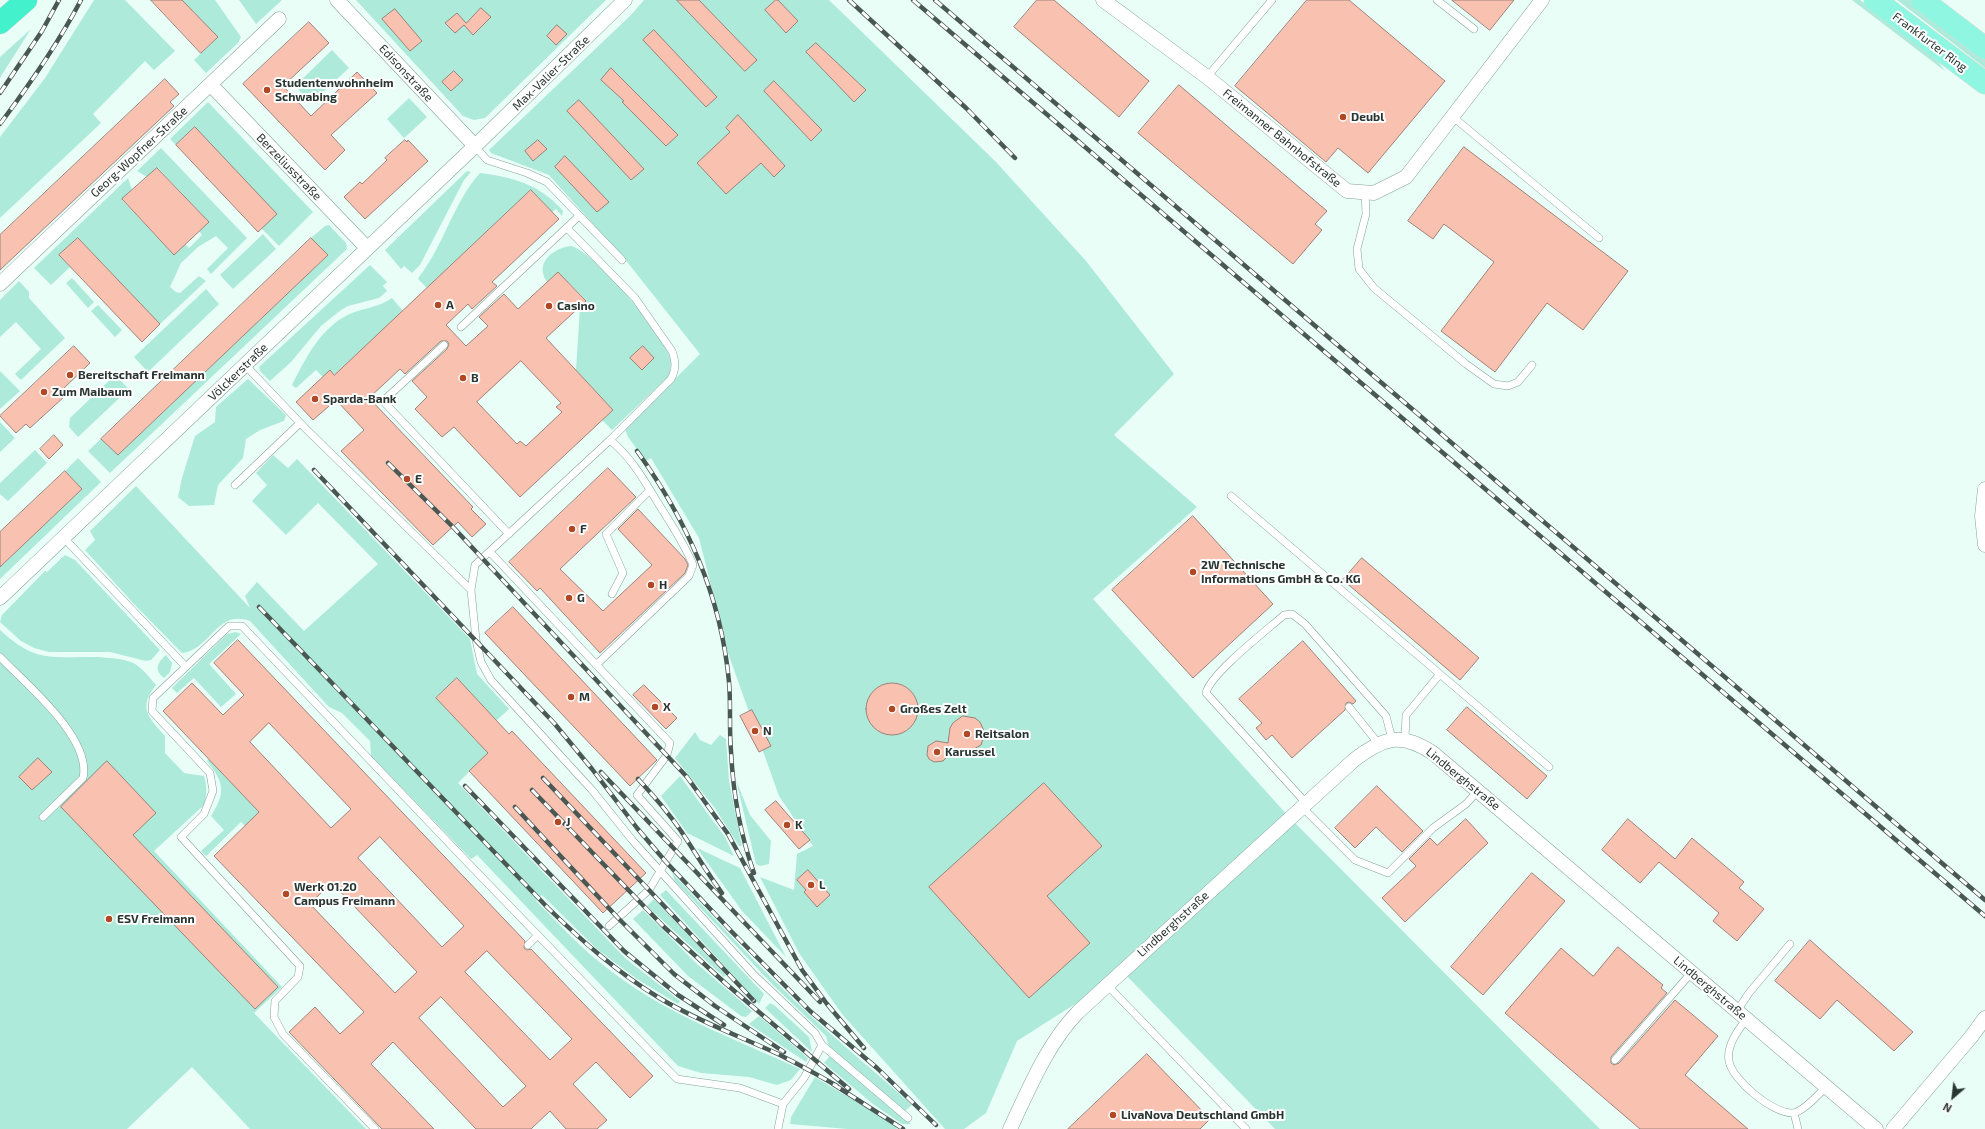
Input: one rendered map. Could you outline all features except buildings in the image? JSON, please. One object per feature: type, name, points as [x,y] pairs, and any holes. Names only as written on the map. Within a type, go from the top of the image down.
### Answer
[{"type":"highway","points":[[0,23],[24,3]]},
{"type":"main road","name":"Frankfurter Ring","points":[[1875,0],[1985,84]]},
{"type":"main road","points":[[1922,0],[1985,48]]},
{"type":"street","name":"Edisonstraße","points":[[337,0],[476,146]]},
{"type":"street","name":"Max-Valier-Straße","points":[[476,146],[625,0]]},
{"type":"street","name":"Freimanner Bahnhofstraße","points":[[1103,0],[1207,77],[1347,191],[1374,193],[1406,177],[1542,0]]},
{"type":"street","name":"Georg-Wopfner-Straße","points":[[0,284],[279,19]]},
{"type":"street","name":"Berzeliusstraße","points":[[210,85],[366,248]]},
{"type":"street","name":"Völckerstraße","points":[[0,598],[366,248],[476,146]]},
{"type":"street","points":[[1985,489],[1982,516],[1985,545]]},
{"type":"street","name":"Lindberghstraße","points":[[1010,1129],[1037,1074],[1058,1036],[1068,1022],[1354,760],[1392,741],[1420,745],[1433,753],[1876,1129]]},
{"type":"street","points":[[1893,1129],[1971,1037],[1985,1018]]},
{"type":"lane","points":[[1207,77],[1272,0]]},
{"type":"lane","points":[[1437,0],[1474,29]]},
{"type":"lane","points":[[1453,117],[1599,238]]},
{"type":"lane","points":[[476,146],[487,160],[527,173],[547,182],[622,260]]},
{"type":"lane","points":[[1365,192],[1366,214],[1358,249],[1359,269],[1374,288],[1466,364],[1494,384],[1508,386],[1518,382],[1532,365]]},
{"type":"lane","points":[[461,327],[579,216]]},
{"type":"lane","points":[[567,228],[635,298],[672,351],[676,361],[675,371],[671,379],[610,440],[475,565],[471,590],[481,662],[491,680],[592,790],[660,872],[754,975],[815,1033],[822,1045],[908,1118]]},
{"type":"lane","points":[[444,345],[383,401],[509,534]]},
{"type":"lane","points":[[245,365],[300,423],[471,590]]},
{"type":"lane","points":[[235,485],[300,423]]},
{"type":"lane","points":[[596,665],[689,576],[693,566],[685,546],[636,468],[610,440]]},
{"type":"lane","points":[[612,594],[623,573],[606,534],[650,490]]},
{"type":"lane","points":[[1231,496],[1549,767]]},
{"type":"lane","points":[[64,538],[186,667]]},
{"type":"lane","points":[[490,552],[670,743],[667,755],[637,795],[678,841],[649,890],[609,926]]},
{"type":"lane","points":[[1392,741],[1386,716],[1301,620],[1292,614],[1284,615],[1218,674],[1208,685],[1206,692],[1304,805],[1355,860],[1388,873],[1433,828],[1466,804],[1478,791]]},
{"type":"lane","points":[[375,1129],[284,1034],[274,1017],[275,1001],[298,977],[300,966],[181,837],[204,814],[213,791],[210,774],[152,711],[154,698],[229,626],[242,626],[677,1079],[740,1088],[783,1104]]},
{"type":"lane","points":[[0,657],[64,723],[74,737],[81,756],[84,774],[81,782],[43,817]]},
{"type":"lane","points":[[1392,741],[1406,715],[1440,674]]},
{"type":"lane","points":[[1349,707],[1392,741]]},
{"type":"lane","points":[[528,945],[538,935]]},
{"type":"lane","points":[[1790,944],[1750,993],[1742,1015],[1740,1027],[1731,1047],[1729,1060],[1734,1073],[1764,1102],[1782,1112],[1794,1113],[1810,1102],[1826,1087]]},
{"type":"lane","points":[[1615,1060],[1692,972]]},
{"type":"lane","points":[[1107,985],[1246,1129]]},
{"type":"lane","points":[[778,1129],[783,1104],[804,1078],[822,1045]]},
{"type":"lane","points":[[1794,1113],[1798,1129]]},
{"type":"green space","points":[[94,0],[125,0],[175,51],[154,70],[145,61],[93,114],[101,123],[0,218],[0,137],[45,78]]},
{"type":"green space","points":[[182,0],[215,0],[241,37],[238,43],[206,73],[194,60],[218,37]]},
{"type":"green space","points":[[239,0],[282,0],[256,24]]},
{"type":"green space","points":[[356,0],[606,0],[485,118],[474,120],[463,116]]},
{"type":"green space","points":[[644,0],[829,0],[996,162],[1086,261],[1174,374],[1114,435],[1197,507],[1093,599],[1289,817],[1600,1129],[1275,1129],[1124,973],[1017,1041],[986,1113],[964,1129],[945,1129],[842,1014],[799,953],[760,877],[794,890],[797,854],[813,846],[779,796],[728,653],[699,538],[651,458],[646,461],[628,437],[625,429],[700,354],[628,263],[549,175],[491,153],[489,150],[631,15]]},
{"type":"green space","points":[[1852,0],[1860,0],[1934,56],[1945,71]]},
{"type":"green space","points":[[1897,0],[1910,0],[1985,59],[1985,68]]},
{"type":"green space","points":[[31,29],[3,73],[0,78],[0,57]]},
{"type":"green space","points":[[332,50],[349,68],[311,103],[295,86]]},
{"type":"green space","points":[[409,98],[427,117],[404,138],[387,119]]},
{"type":"green space","points":[[208,102],[313,212],[279,246],[261,228],[195,127],[176,145],[170,139]]},
{"type":"green space","points":[[161,148],[247,238],[211,274],[207,269],[228,248],[216,236],[198,247],[181,263],[170,287],[176,292],[180,293],[199,276],[206,281],[160,324],[78,238],[59,255],[70,267],[51,285],[34,268],[128,178],[132,190],[122,200],[174,255],[185,244],[189,248],[202,235],[199,231],[209,222],[158,168],[147,177],[137,171]]},
{"type":"green space","points":[[467,171],[471,172],[464,180],[420,265],[412,273],[404,266],[401,269],[385,250]]},
{"type":"green space","points":[[480,173],[515,180],[536,189],[554,202],[563,211],[562,216],[556,209],[552,212],[531,190],[427,288],[418,279],[428,265],[463,197]]},
{"type":"green space","points":[[329,225],[346,243],[347,249],[110,473],[88,451],[101,439],[118,455],[328,255],[311,238],[325,226]]},
{"type":"green space","points":[[263,234],[276,249],[233,289],[220,275]]},
{"type":"green space","points":[[571,246],[595,262],[625,293],[662,342],[671,362],[668,377],[612,430],[602,420],[613,410],[576,370],[580,307],[586,300],[558,272],[547,282],[544,275],[544,263],[547,258],[552,253],[564,247]]},
{"type":"green space","points":[[370,265],[387,282],[383,286],[387,291],[379,298],[348,306],[341,310],[321,326],[291,362],[270,381],[260,371],[259,367]]},
{"type":"green space","points":[[72,278],[94,302],[88,308],[66,283]]},
{"type":"green space","points":[[19,281],[29,292],[29,298],[65,338],[21,380],[15,374],[41,349],[16,322],[0,337],[0,300]]},
{"type":"green space","points":[[206,289],[219,304],[148,372],[134,357]]},
{"type":"green space","points":[[392,298],[403,311],[334,375],[330,370],[323,377],[316,370],[296,388],[292,385],[309,354],[323,334],[341,318]]},
{"type":"green space","points":[[98,305],[122,330],[115,337],[91,311]]},
{"type":"green space","points":[[0,371],[20,391],[0,409]]},
{"type":"green space","points":[[115,375],[129,389],[78,437],[69,427],[70,418]]},
{"type":"green space","points":[[248,379],[286,415],[284,421],[260,430],[246,439],[243,458],[218,485],[214,505],[189,506],[178,497],[182,478],[195,436],[215,422],[216,407]]},
{"type":"green space","points":[[0,422],[15,438],[0,452]]},
{"type":"green space","points":[[35,450],[47,463],[8,501],[0,494],[0,483]]},
{"type":"green space","points":[[273,455],[288,468],[297,459],[470,639],[477,674],[509,709],[496,721],[457,678],[436,697],[475,740],[490,751],[458,783],[625,958],[680,1001],[678,1004],[637,979],[598,950],[542,895],[536,901],[585,950],[624,981],[672,1010],[698,1023],[800,1069],[791,1080],[777,1085],[749,1077],[701,1073],[678,1066],[477,855],[471,859],[371,756],[370,741],[342,713],[329,707],[250,621],[239,619],[229,621],[221,625],[200,645],[192,650],[182,653],[133,603],[85,550],[95,540],[90,531],[136,486],[250,608],[245,596],[257,582],[304,631],[378,564],[318,503],[286,535],[252,501],[267,485],[256,473]]},
{"type":"green space","points":[[78,458],[101,482],[0,579],[0,567],[82,489],[65,471]]},
{"type":"green space","points":[[65,555],[75,560],[160,650],[151,660],[146,661],[110,652],[49,652],[34,648],[21,641],[0,622],[2,615],[45,571],[47,572]]},
{"type":"green space","name":"ESV Freimann","points":[[0,630],[24,648],[45,656],[97,657],[119,659],[131,662],[148,675],[156,685],[147,700],[146,706],[150,718],[165,736],[165,753],[184,773],[204,776],[206,783],[206,797],[204,805],[154,851],[282,987],[254,1013],[366,1129],[250,1129],[192,1067],[127,1129],[0,1129]]},
{"type":"green space","points":[[236,632],[241,634],[209,664],[236,694],[221,707],[194,678],[177,693],[172,688],[227,634]]},
{"type":"green space","points":[[166,655],[172,663],[170,672],[164,678],[159,672],[158,666],[160,661]]},
{"type":"green space","points":[[695,732],[700,740],[711,745],[720,735],[726,739],[729,781],[742,846],[739,846],[714,807],[675,758]]},
{"type":"green space","points":[[209,759],[299,854],[285,868],[241,822],[206,856],[201,851],[224,830],[211,816],[219,800],[221,787],[217,775],[207,761]]},
{"type":"green space","points":[[680,776],[725,837],[734,856],[687,833],[661,796]]},
{"type":"green space","points":[[736,780],[750,815],[771,841],[769,864],[760,866],[756,864]]},
{"type":"green space","points":[[697,848],[740,868],[786,957],[742,911]]},
{"type":"green space","points":[[672,873],[739,945],[797,1002],[912,1105],[905,1111],[829,1047],[826,1036],[774,986],[675,881]]},
{"type":"green space","points":[[666,890],[764,994],[759,1004],[660,895]]},
{"type":"green space","points":[[654,899],[726,975],[724,977],[647,906]]},
{"type":"green space","points":[[643,910],[697,964],[752,1011],[746,1017],[741,1016],[688,976],[633,919]]},
{"type":"green space","points":[[770,1003],[809,1037],[812,1052],[765,1008]]},
{"type":"green space","points":[[759,1016],[808,1058],[806,1062],[749,1024]]},
{"type":"green space","points":[[830,1056],[911,1124],[902,1124],[873,1104],[824,1063]]},
{"type":"green space","points":[[815,1077],[895,1125],[897,1129],[847,1129],[790,1124],[791,1117]]},
{"type":"railway","points":[[0,93],[42,31],[59,0]]},
{"type":"railway","points":[[0,124],[43,64],[81,0]]},
{"type":"railway","points":[[849,0],[966,108],[1015,158]]},
{"type":"railway","points":[[913,0],[1985,916]]},
{"type":"railway","points":[[935,0],[1985,900]]},
{"type":"railway","points":[[637,451],[655,477],[686,532],[710,589],[725,650],[729,682],[730,742],[735,797],[741,828],[754,873]]},
{"type":"railway","points":[[388,463],[453,527],[687,777],[728,834],[802,970],[827,1004],[864,1048]]},
{"type":"railway","points":[[314,470],[554,723],[592,769],[637,828],[666,862],[731,931],[810,1011],[877,1068],[936,1125]]},
{"type":"railway","points":[[259,607],[548,908],[574,933],[616,968],[645,989],[675,1007],[778,1054],[837,1086]]},
{"type":"railway","points":[[601,772],[820,1002]]},
{"type":"railway","points":[[543,778],[754,1001]]},
{"type":"railway","points":[[638,779],[676,824],[722,893]]},
{"type":"railway","points":[[465,786],[624,951],[678,995],[724,1025]]},
{"type":"railway","points":[[532,790],[664,927],[725,983],[849,1089]]},
{"type":"railway","points":[[515,807],[618,918],[674,974],[715,1006],[784,1052]]},
{"type":"railway","points":[[833,1084],[903,1129]]},
{"type":"place","name":"Studentenwohnheim Schwabing","points":[[267,90]]},
{"type":"place","name":"Deubl","points":[[1343,117]]},
{"type":"place","name":"A","points":[[438,305]]},
{"type":"place","name":"Casino","points":[[549,306]]},
{"type":"place","name":"Bereitschaft Freimann","points":[[70,375]]},
{"type":"place","name":"B","points":[[463,378]]},
{"type":"place","name":"Zum Maibaum","points":[[44,392]]},
{"type":"place","name":"Sparda-Bank","points":[[315,399]]},
{"type":"place","name":"E","points":[[407,479]]},
{"type":"place","name":"F","points":[[572,529]]},
{"type":"place","name":"2W Technische Informations GmbH & Co. KG","points":[[1193,572]]},
{"type":"place","name":"H","points":[[651,585]]},
{"type":"place","name":"G","points":[[569,598]]},
{"type":"place","name":"M","points":[[571,697]]},
{"type":"place","name":"X","points":[[655,707]]},
{"type":"place","name":"Großes Zelt","points":[[892,709]]},
{"type":"place","name":"N","points":[[755,731]]},
{"type":"place","name":"Reitsalon","points":[[967,734]]},
{"type":"place","name":"Karussel","points":[[937,752]]},
{"type":"place","name":"J","points":[[558,822]]},
{"type":"place","name":"K","points":[[787,825]]},
{"type":"place","name":"L","points":[[811,885]]},
{"type":"place","name":"Werk 01.20 Campus Freimann","points":[[286,894]]},
{"type":"place","name":"ESV Freimann","points":[[109,919]]},
{"type":"place","name":"LivaNova Deutschland GmbH","points":[[1113,1115]]}]
